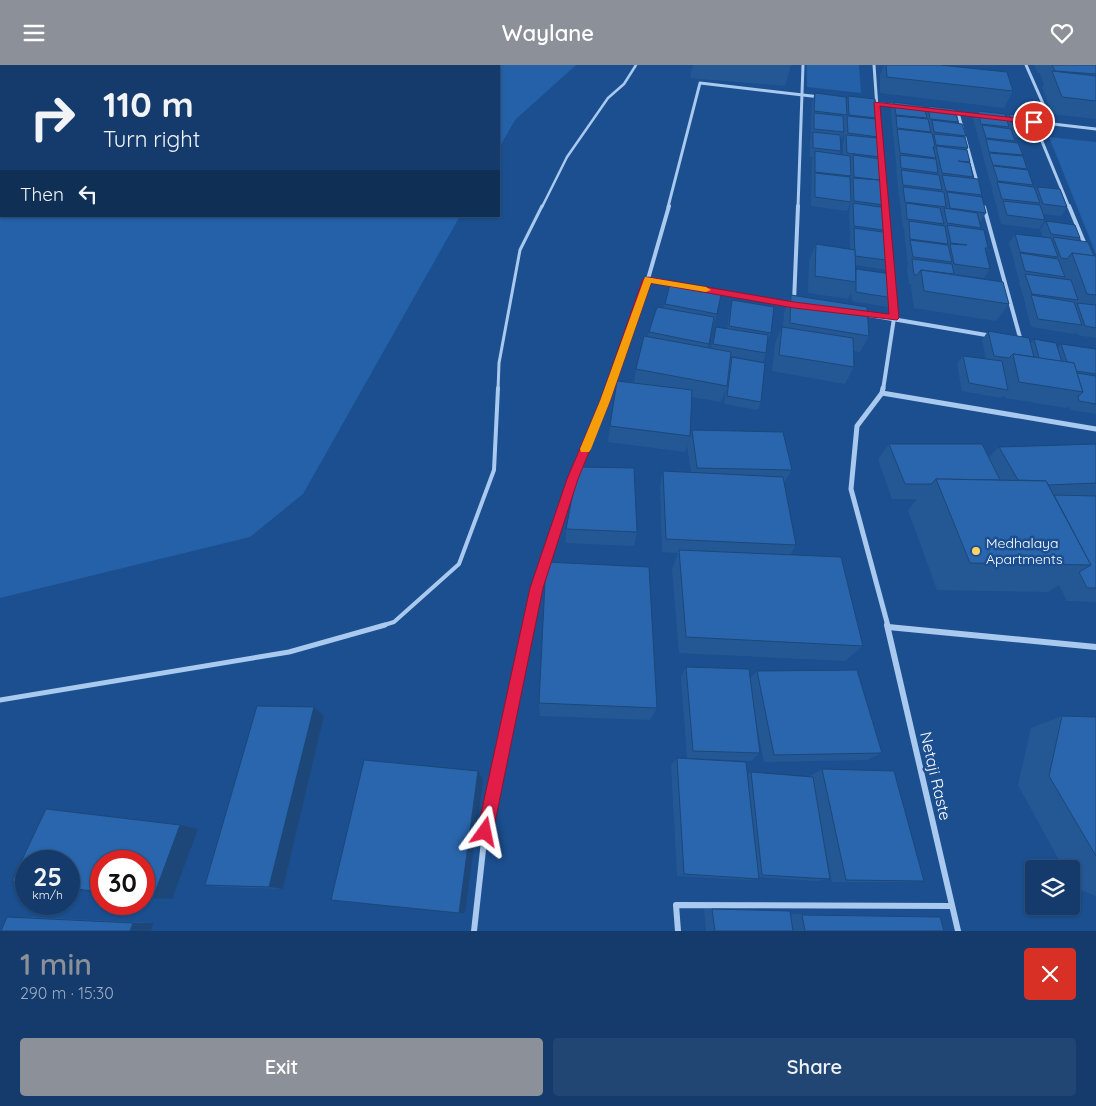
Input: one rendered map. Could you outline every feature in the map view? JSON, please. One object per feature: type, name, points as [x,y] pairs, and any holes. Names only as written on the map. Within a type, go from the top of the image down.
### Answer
[{"type":"street","points":[[794,305],[803,65]]},
{"type":"street","points":[[874,65],[886,221]]},
{"type":"street","points":[[1026,65],[1052,124]]},
{"type":"street","points":[[474,931],[485,832],[537,588],[572,479],[605,401],[648,279],[700,83],[821,97]]},
{"type":"street","points":[[867,103],[904,107]]},
{"type":"street","points":[[949,112],[987,116]]},
{"type":"street","points":[[958,113],[979,189]]},
{"type":"street","points":[[1025,121],[1096,129]]},
{"type":"street","points":[[1034,122],[1089,253]]},
{"type":"street","points":[[982,199],[1021,341]]},
{"type":"street","points":[[889,250],[894,318],[882,393],[1096,429]]},
{"type":"street","points":[[648,279],[687,286]]},
{"type":"street","points":[[716,291],[803,306]]},
{"type":"street","points":[[858,313],[1002,338]]},
{"type":"street","points":[[1011,340],[1030,343]]},
{"type":"street","name":"Netaji Raste","points":[[882,393],[857,426],[851,489],[888,627],[958,931]]},
{"type":"street","points":[[888,627],[1096,647]]},
{"type":"street","points":[[678,931],[676,905],[952,906]]},
{"type":"lane","points":[[0,700],[289,652],[394,622],[459,564],[494,470],[499,363],[520,251],[567,157],[608,98],[624,84],[636,65]]},
{"type":"shaded area","points":[[500,65],[576,65],[515,120],[500,146]]},
{"type":"shaded area","points":[[807,65],[859,65],[861,93],[807,87]]},
{"type":"shaded area","points":[[1049,137],[1096,142],[1096,254]]},
{"type":"shaded area","points":[[0,217],[459,217],[303,494],[250,537],[0,598]]},
{"type":"building","points":[[886,65],[940,65],[1007,72],[1013,91],[887,77]]},
{"type":"building","points":[[1052,65],[1096,65],[1096,74],[1055,71]]},
{"type":"building","points":[[1052,71],[1096,76],[1096,101],[1062,97]]},
{"type":"building","points":[[815,93],[846,97],[847,115],[814,111]]},
{"type":"building","points":[[848,96],[875,99],[877,118],[849,115]]},
{"type":"building","points":[[894,102],[924,106],[927,118],[896,115]]},
{"type":"building","points":[[928,106],[955,109],[958,122],[930,119]]},
{"type":"building","points":[[978,111],[1005,114],[1009,127],[981,124]]},
{"type":"building","points":[[814,113],[843,116],[844,132],[814,129]]},
{"type":"building","points":[[1009,114],[1031,117],[1036,130],[1014,128]]},
{"type":"building","points":[[847,116],[876,119],[878,137],[848,133]]},
{"type":"building","points":[[896,116],[928,119],[931,132],[897,128]]},
{"type":"building","points":[[932,120],[962,124],[966,136],[934,132]]},
{"type":"building","points":[[982,125],[1011,129],[1015,141],[986,138]]},
{"type":"building","points":[[897,129],[932,133],[936,158],[900,153]]},
{"type":"building","points":[[813,132],[840,135],[841,151],[813,148]]},
{"type":"building","points":[[934,134],[965,137],[968,148],[936,145]]},
{"type":"building","points":[[846,135],[878,138],[880,157],[847,153]]},
{"type":"building","points":[[986,139],[1018,143],[1023,155],[989,152]]},
{"type":"building","points":[[936,146],[967,150],[970,162],[958,161],[970,163],[973,177],[942,173]]},
{"type":"building","points":[[815,151],[850,156],[851,176],[815,172]]},
{"type":"building","points":[[989,153],[1023,156],[1027,169],[993,165]]},
{"type":"building","points":[[853,155],[881,159],[884,181],[882,180],[884,205],[854,201],[853,178],[879,180],[854,177]]},
{"type":"building","points":[[900,155],[936,159],[938,173],[901,168]]},
{"type":"building","points":[[993,166],[1028,170],[1033,185],[998,181]]},
{"type":"building","points":[[901,170],[939,175],[942,190],[903,185]]},
{"type":"building","points":[[815,173],[850,177],[851,202],[815,197]]},
{"type":"building","points":[[942,175],[978,179],[982,195],[946,191]]},
{"type":"building","points":[[997,182],[1034,187],[1040,203],[1002,199]]},
{"type":"building","points":[[903,187],[944,192],[946,207],[905,202]]},
{"type":"building","points":[[1037,187],[1060,189],[1067,207],[1043,204]]},
{"type":"building","points":[[947,192],[982,197],[986,213],[950,208]]},
{"type":"building","points":[[1003,201],[1040,205],[1045,220],[1007,215]]},
{"type":"building","points":[[853,203],[887,208],[890,231],[854,226]]},
{"type":"building","points":[[906,203],[940,208],[944,224],[907,219]]},
{"type":"building","points":[[944,208],[977,213],[981,228],[947,223]]},
{"type":"building","points":[[909,221],[945,226],[948,244],[910,239]]},
{"type":"building","points":[[1046,221],[1075,225],[1080,238],[1051,234]]},
{"type":"building","points":[[947,225],[984,230],[988,248],[985,248],[990,269],[954,264],[950,244],[967,245],[951,243]]},
{"type":"building","points":[[854,228],[890,233],[893,261],[855,256]]},
{"type":"building","points":[[1015,234],[1051,238],[1058,257],[1020,252]]},
{"type":"building","points":[[1053,237],[1088,242],[1094,256],[1072,253],[1067,259],[1061,258]]},
{"type":"building","points":[[910,240],[948,245],[952,262],[913,257]]},
{"type":"building","points":[[816,244],[855,250],[856,282],[815,276]]},
{"type":"building","points":[[1020,253],[1058,259],[1065,277],[1025,271]]},
{"type":"building","points":[[1072,253],[1096,256],[1096,295],[1087,294]]},
{"type":"building","points":[[912,259],[952,264],[954,274],[921,270],[917,275],[914,275]]},
{"type":"building","points":[[856,269],[891,274],[893,298],[856,292]]},
{"type":"building","points":[[921,270],[1003,282],[1009,304],[924,291]]},
{"type":"building","points":[[1025,274],[1071,280],[1078,300],[1032,294]]},
{"type":"building","points":[[671,280],[722,290],[717,314],[665,304]]},
{"type":"building","points":[[791,295],[867,307],[869,336],[790,323]]},
{"type":"building","points":[[1031,295],[1074,302],[1082,325],[1038,319]]},
{"type":"building","points":[[732,300],[774,307],[771,333],[729,326]]},
{"type":"building","points":[[1077,303],[1096,305],[1096,328],[1085,326]]},
{"type":"building","points":[[657,307],[714,317],[709,344],[649,332]]},
{"type":"building","points":[[716,327],[768,335],[766,353],[713,344]]},
{"type":"building","points":[[782,327],[853,338],[854,367],[779,355]]},
{"type":"building","points":[[988,331],[1029,338],[1034,357],[1013,354],[1009,358],[994,356]]},
{"type":"building","points":[[644,336],[731,352],[727,386],[636,369]]},
{"type":"building","points":[[1034,339],[1056,343],[1062,362],[1039,358]]},
{"type":"building","points":[[1061,344],[1096,349],[1096,374],[1076,371],[1074,363],[1067,362]]},
{"type":"building","points":[[1013,354],[1074,363],[1083,392],[1019,382]]},
{"type":"building","points":[[963,356],[1002,361],[1008,390],[969,383]]},
{"type":"building","points":[[732,357],[765,363],[761,402],[727,396]]},
{"type":"building","points":[[1077,373],[1096,376],[1096,404],[1079,401],[1078,397],[1083,392]]},
{"type":"building","points":[[617,381],[692,390],[690,436],[610,426]]},
{"type":"building","points":[[692,430],[783,432],[792,470],[697,468]]},
{"type":"building","points":[[889,444],[982,444],[1000,480],[936,479],[931,484],[905,484]]},
{"type":"building","points":[[1096,444],[1096,483],[1048,485],[1046,481],[1018,480],[999,447]]},
{"type":"building","points":[[578,467],[634,468],[637,532],[566,529]]},
{"type":"building","points":[[663,471],[783,477],[796,545],[666,539]]},
{"type":"building","points":[[936,479],[1046,481],[1091,565],[970,563]]},
{"type":"building","points":[[1054,495],[1096,496],[1096,588],[1087,588],[1079,572],[1091,565]]},
{"type":"building","points":[[679,550],[841,557],[863,646],[686,637]]},
{"type":"building","points":[[546,562],[649,567],[657,708],[539,703]]},
{"type":"building","points":[[686,667],[749,669],[760,753],[693,751]]},
{"type":"building","points":[[857,670],[882,753],[774,755],[757,671]]},
{"type":"building","points":[[257,706],[314,707],[269,887],[205,885]]},
{"type":"building","points":[[1062,716],[1096,717],[1096,856],[1049,776]]},
{"type":"building","points":[[677,758],[746,762],[759,879],[684,874]]},
{"type":"building","points":[[364,760],[478,771],[459,913],[331,900]]},
{"type":"building","points":[[822,769],[894,771],[924,881],[846,880]]},
{"type":"building","points":[[751,772],[813,777],[830,879],[762,875]]},
{"type":"building","points":[[46,809],[180,825],[155,893],[155,850],[90,850],[90,891],[80,889],[80,850],[27,850]]},
{"type":"building","points":[[712,909],[790,911],[793,931],[715,931]]},
{"type":"building","points":[[802,915],[940,917],[944,931],[805,931]]},
{"type":"building","points":[[7,917],[133,923],[130,931],[1,931]]},
{"type":"slow traffic","points":[[585,449],[605,401],[648,279],[706,290]]},
{"type":"place","name":"Medhalaya Apartments","points":[[976,551]]},
{"type":"route","points":[[485,832],[537,588],[572,479],[605,401],[648,279],[794,305],[894,318],[876,104],[1034,122]]}]
